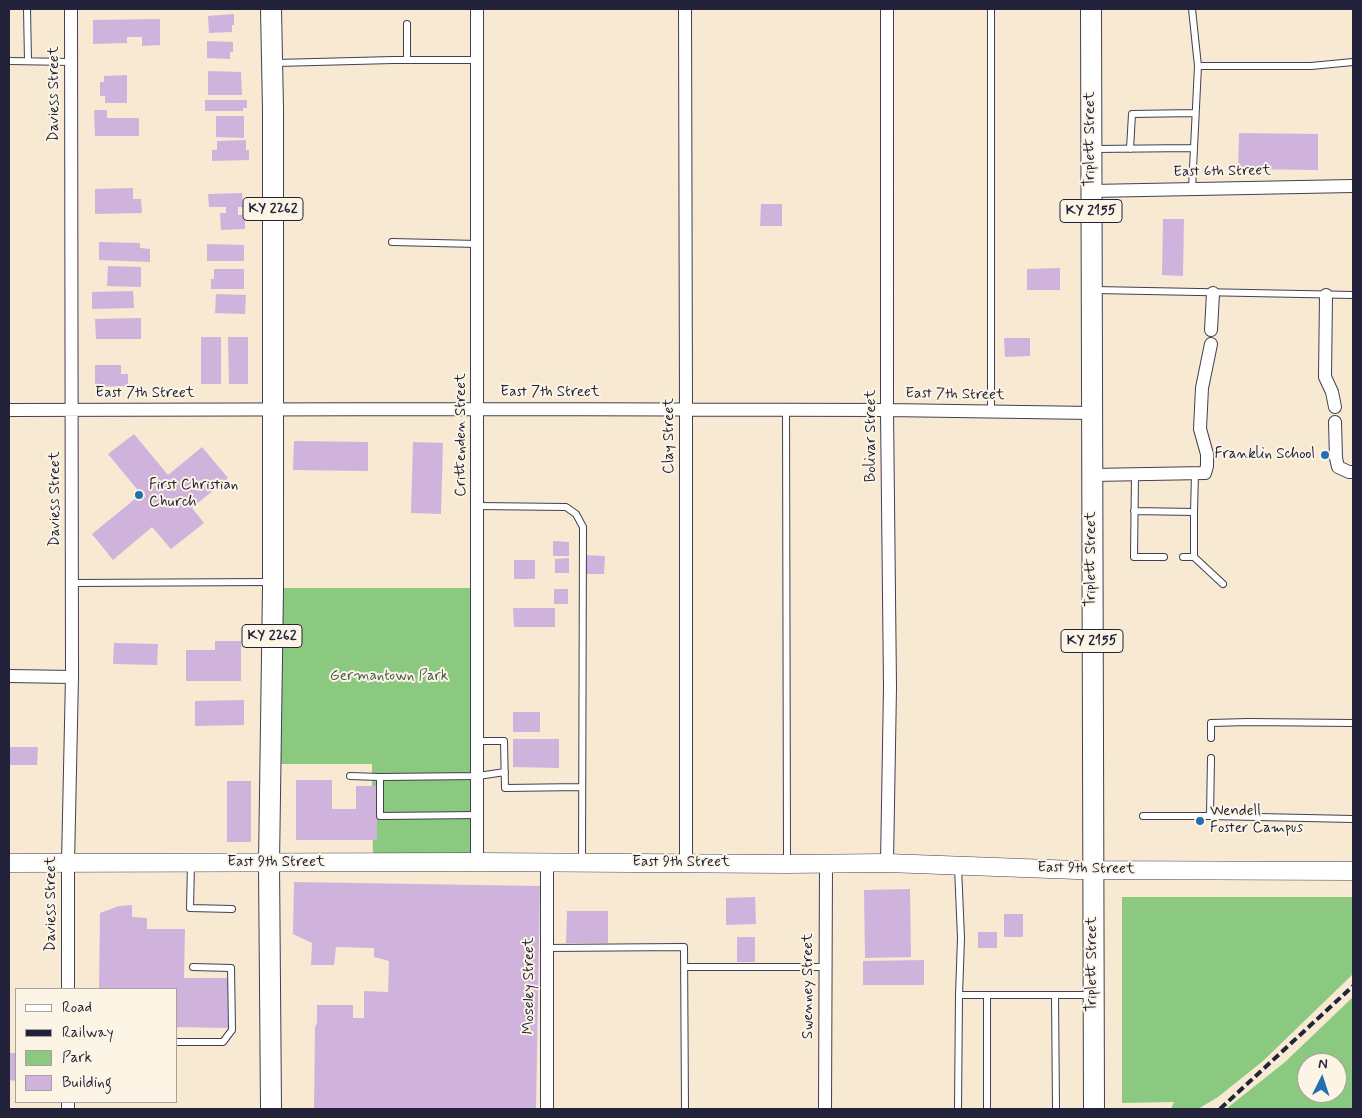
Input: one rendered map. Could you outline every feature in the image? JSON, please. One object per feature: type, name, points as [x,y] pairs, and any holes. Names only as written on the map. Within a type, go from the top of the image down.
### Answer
[{"type":"main road","name":"KY 2262","points":[[270,1109],[269,862],[273,582],[271,9]]},
{"type":"main road","name":"Triplett Street","points":[[1091,9],[1094,1109]]},
{"type":"street","name":"Daviess Street","points":[[68,988],[68,863],[72,677],[70,9]]},
{"type":"street","name":"Crittenden Street","points":[[477,9],[478,862]]},
{"type":"street","name":"Clay Street","points":[[685,9],[686,863]]},
{"type":"street","name":"Bolivar Street","points":[[887,9],[887,410],[890,687],[887,863]]},
{"type":"street","name":"East 6th Street","points":[[1091,191],[1353,186]]},
{"type":"street","points":[[1211,330],[1213,292]]},
{"type":"street","points":[[1326,295],[1326,376],[1335,408]]},
{"type":"street","points":[[1092,475],[1205,473],[1207,454],[1200,429],[1202,388],[1211,344]]},
{"type":"street","name":"East 7th Street","points":[[9,410],[887,410],[1092,413]]},
{"type":"street","points":[[1335,422],[1338,466],[1353,472]]},
{"type":"street","points":[[9,676],[72,677]]},
{"type":"street","name":"Moseley Street","points":[[547,862],[547,1109]]},
{"type":"street","name":"East 9th Street","points":[[9,863],[887,863],[1093,870],[1353,871]]},
{"type":"street","name":"Swenney Street","points":[[825,1109],[826,864]]},
{"type":"lane","points":[[27,9],[28,61]]},
{"type":"lane","points":[[991,9],[991,412]]},
{"type":"lane","points":[[1192,9],[1198,66],[1192,189]]},
{"type":"lane","points":[[407,24],[407,60]]},
{"type":"lane","points":[[272,63],[477,60]]},
{"type":"lane","points":[[9,61],[71,62]]},
{"type":"lane","points":[[1198,66],[1311,66],[1353,62]]},
{"type":"lane","points":[[1130,149],[1132,114],[1195,113]]},
{"type":"lane","points":[[1091,149],[1193,148]]},
{"type":"lane","points":[[392,242],[478,244]]},
{"type":"lane","points":[[1092,290],[1353,295]]},
{"type":"lane","points":[[786,410],[787,864]]},
{"type":"lane","points":[[1194,557],[1195,473]]},
{"type":"lane","points":[[1134,474],[1134,557],[1164,557]]},
{"type":"lane","points":[[478,506],[566,508],[576,514],[583,527],[582,863]]},
{"type":"lane","points":[[1134,511],[1194,512]]},
{"type":"lane","points":[[1183,557],[1194,557],[1223,584]]},
{"type":"lane","points":[[72,583],[273,582]]},
{"type":"lane","points":[[1211,738],[1211,723],[1353,723]]},
{"type":"lane","points":[[478,741],[504,741],[505,788],[582,788]]},
{"type":"lane","points":[[1210,816],[1211,758]]},
{"type":"lane","points":[[350,776],[478,776],[505,772]]},
{"type":"lane","points":[[380,777],[380,816],[478,815]]},
{"type":"lane","points":[[1143,816],[1353,819]]},
{"type":"lane","points":[[191,863],[190,908],[232,909]]},
{"type":"lane","points":[[958,865],[961,938],[958,1109]]},
{"type":"lane","points":[[546,948],[684,947],[685,1109]]},
{"type":"lane","points":[[685,967],[826,967]]},
{"type":"lane","points":[[178,1042],[223,1042],[232,1030],[231,968],[193,968]]},
{"type":"lane","points":[[959,995],[1094,995]]},
{"type":"lane","points":[[987,995],[987,1109]]},
{"type":"lane","points":[[1055,995],[1056,1109]]},
{"type":"green space","name":"Germantown Park","points":[[273,588],[478,588],[477,862],[373,863],[372,764],[271,764]]},
{"type":"green space","points":[[1122,897],[1353,897],[1353,974],[1263,1061],[1218,1097],[1198,1109],[1171,1109],[1174,1102],[1122,1103]]},
{"type":"green space","points":[[1353,997],[1353,1109],[1226,1109],[1285,1062]]},
{"type":"building","points":[[234,14],[232,32],[209,33],[208,16]]},
{"type":"building","points":[[160,19],[160,45],[142,46],[142,37],[127,37],[127,43],[93,44],[93,20]]},
{"type":"building","points":[[207,41],[233,42],[233,52],[230,52],[230,59],[207,58]]},
{"type":"building","points":[[208,71],[241,72],[242,95],[208,95]]},
{"type":"building","points":[[127,75],[127,103],[105,103],[105,96],[100,96],[100,82],[104,82],[104,76]]},
{"type":"building","points":[[205,100],[247,100],[247,108],[243,108],[243,111],[205,111]]},
{"type":"building","points":[[94,110],[107,110],[107,118],[139,118],[139,136],[95,136]]},
{"type":"building","points":[[216,116],[244,116],[244,138],[216,137]]},
{"type":"building","points":[[1239,133],[1318,134],[1318,170],[1238,169]]},
{"type":"building","points":[[246,140],[249,160],[212,161],[212,150],[217,150],[217,141]]},
{"type":"building","points":[[133,188],[133,199],[141,199],[142,213],[95,214],[95,189]]},
{"type":"building","points":[[242,193],[243,207],[238,207],[238,215],[245,215],[245,229],[221,230],[220,213],[226,213],[226,207],[209,207],[208,194]]},
{"type":"building","points":[[761,204],[782,204],[782,226],[760,226]]},
{"type":"building","points":[[1163,219],[1184,219],[1183,276],[1162,275]]},
{"type":"building","points":[[99,242],[140,243],[140,248],[150,249],[150,262],[99,260]]},
{"type":"building","points":[[207,244],[244,245],[244,261],[207,261]]},
{"type":"building","points":[[108,266],[141,267],[141,287],[107,286]]},
{"type":"building","points":[[1060,268],[1060,290],[1027,290],[1027,269]]},
{"type":"building","points":[[214,269],[244,269],[244,289],[211,289]]},
{"type":"building","points":[[133,291],[134,308],[92,309],[92,292]]},
{"type":"building","points":[[216,294],[246,295],[245,314],[215,313]]},
{"type":"building","points":[[141,318],[141,339],[96,339],[95,319]]},
{"type":"building","points":[[201,337],[221,337],[221,384],[201,384]]},
{"type":"building","points":[[228,337],[248,337],[248,384],[229,384]]},
{"type":"building","points":[[1004,338],[1030,338],[1030,356],[1005,357]]},
{"type":"building","points":[[95,365],[121,365],[121,374],[128,374],[128,386],[95,387]]},
{"type":"building","points":[[134,434],[168,475],[202,447],[228,478],[192,508],[204,523],[171,549],[152,527],[113,560],[92,534],[141,494],[108,454]]},
{"type":"building","points":[[294,441],[368,442],[368,471],[293,470]]},
{"type":"building","points":[[413,442],[443,443],[441,514],[411,513]]},
{"type":"building","points":[[553,541],[569,542],[569,556],[553,556]]},
{"type":"building","points":[[586,555],[605,556],[604,574],[585,574]]},
{"type":"building","points":[[569,558],[569,573],[555,573],[555,559]]},
{"type":"building","points":[[514,560],[535,560],[535,579],[514,579]]},
{"type":"building","points":[[554,589],[568,589],[568,604],[554,604]]},
{"type":"building","points":[[513,608],[555,608],[555,627],[514,627]]},
{"type":"building","points":[[215,641],[241,641],[241,681],[186,681],[186,650],[215,650]]},
{"type":"building","points":[[114,643],[158,644],[157,665],[113,664]]},
{"type":"building","points":[[244,700],[244,725],[195,726],[195,701]]},
{"type":"building","points":[[513,712],[540,712],[540,732],[513,732]]},
{"type":"building","points":[[513,739],[559,739],[559,768],[513,767]]},
{"type":"building","points":[[9,747],[38,747],[37,765],[9,765]]},
{"type":"building","points":[[296,780],[332,780],[332,809],[356,809],[356,786],[377,786],[377,840],[296,840]]},
{"type":"building","points":[[227,781],[251,781],[251,842],[227,842]]},
{"type":"building","points":[[294,882],[540,886],[536,1109],[314,1109],[317,1005],[353,1005],[353,1018],[364,1018],[364,991],[388,992],[389,961],[374,957],[374,948],[336,947],[334,965],[311,965],[312,943],[293,934]]},
{"type":"building","points":[[910,889],[911,957],[865,958],[864,890]]},
{"type":"building","points":[[755,897],[756,924],[726,925],[726,898]]},
{"type":"building","points":[[132,905],[132,917],[147,918],[147,929],[185,929],[184,978],[228,978],[228,1028],[178,1027],[178,988],[99,988],[100,913],[119,906]]},
{"type":"building","points":[[567,911],[608,911],[608,943],[566,943]]},
{"type":"building","points":[[1004,914],[1023,914],[1023,937],[1004,937]]},
{"type":"building","points":[[978,932],[997,932],[997,948],[978,948]]},
{"type":"building","points":[[737,937],[755,937],[755,962],[737,962]]},
{"type":"building","points":[[924,960],[924,985],[863,985],[863,961]]},
{"type":"building","points":[[9,1053],[15,1053],[15,1081],[9,1080]]},
{"type":"railway","points":[[1220,1109],[1353,986]]},
{"type":"place","name":"Franklin School","points":[[1325,455]]},
{"type":"place","name":"First Christian Church","points":[[139,495]]},
{"type":"place","name":"Wendell Foster Campus","points":[[1200,821]]}]
